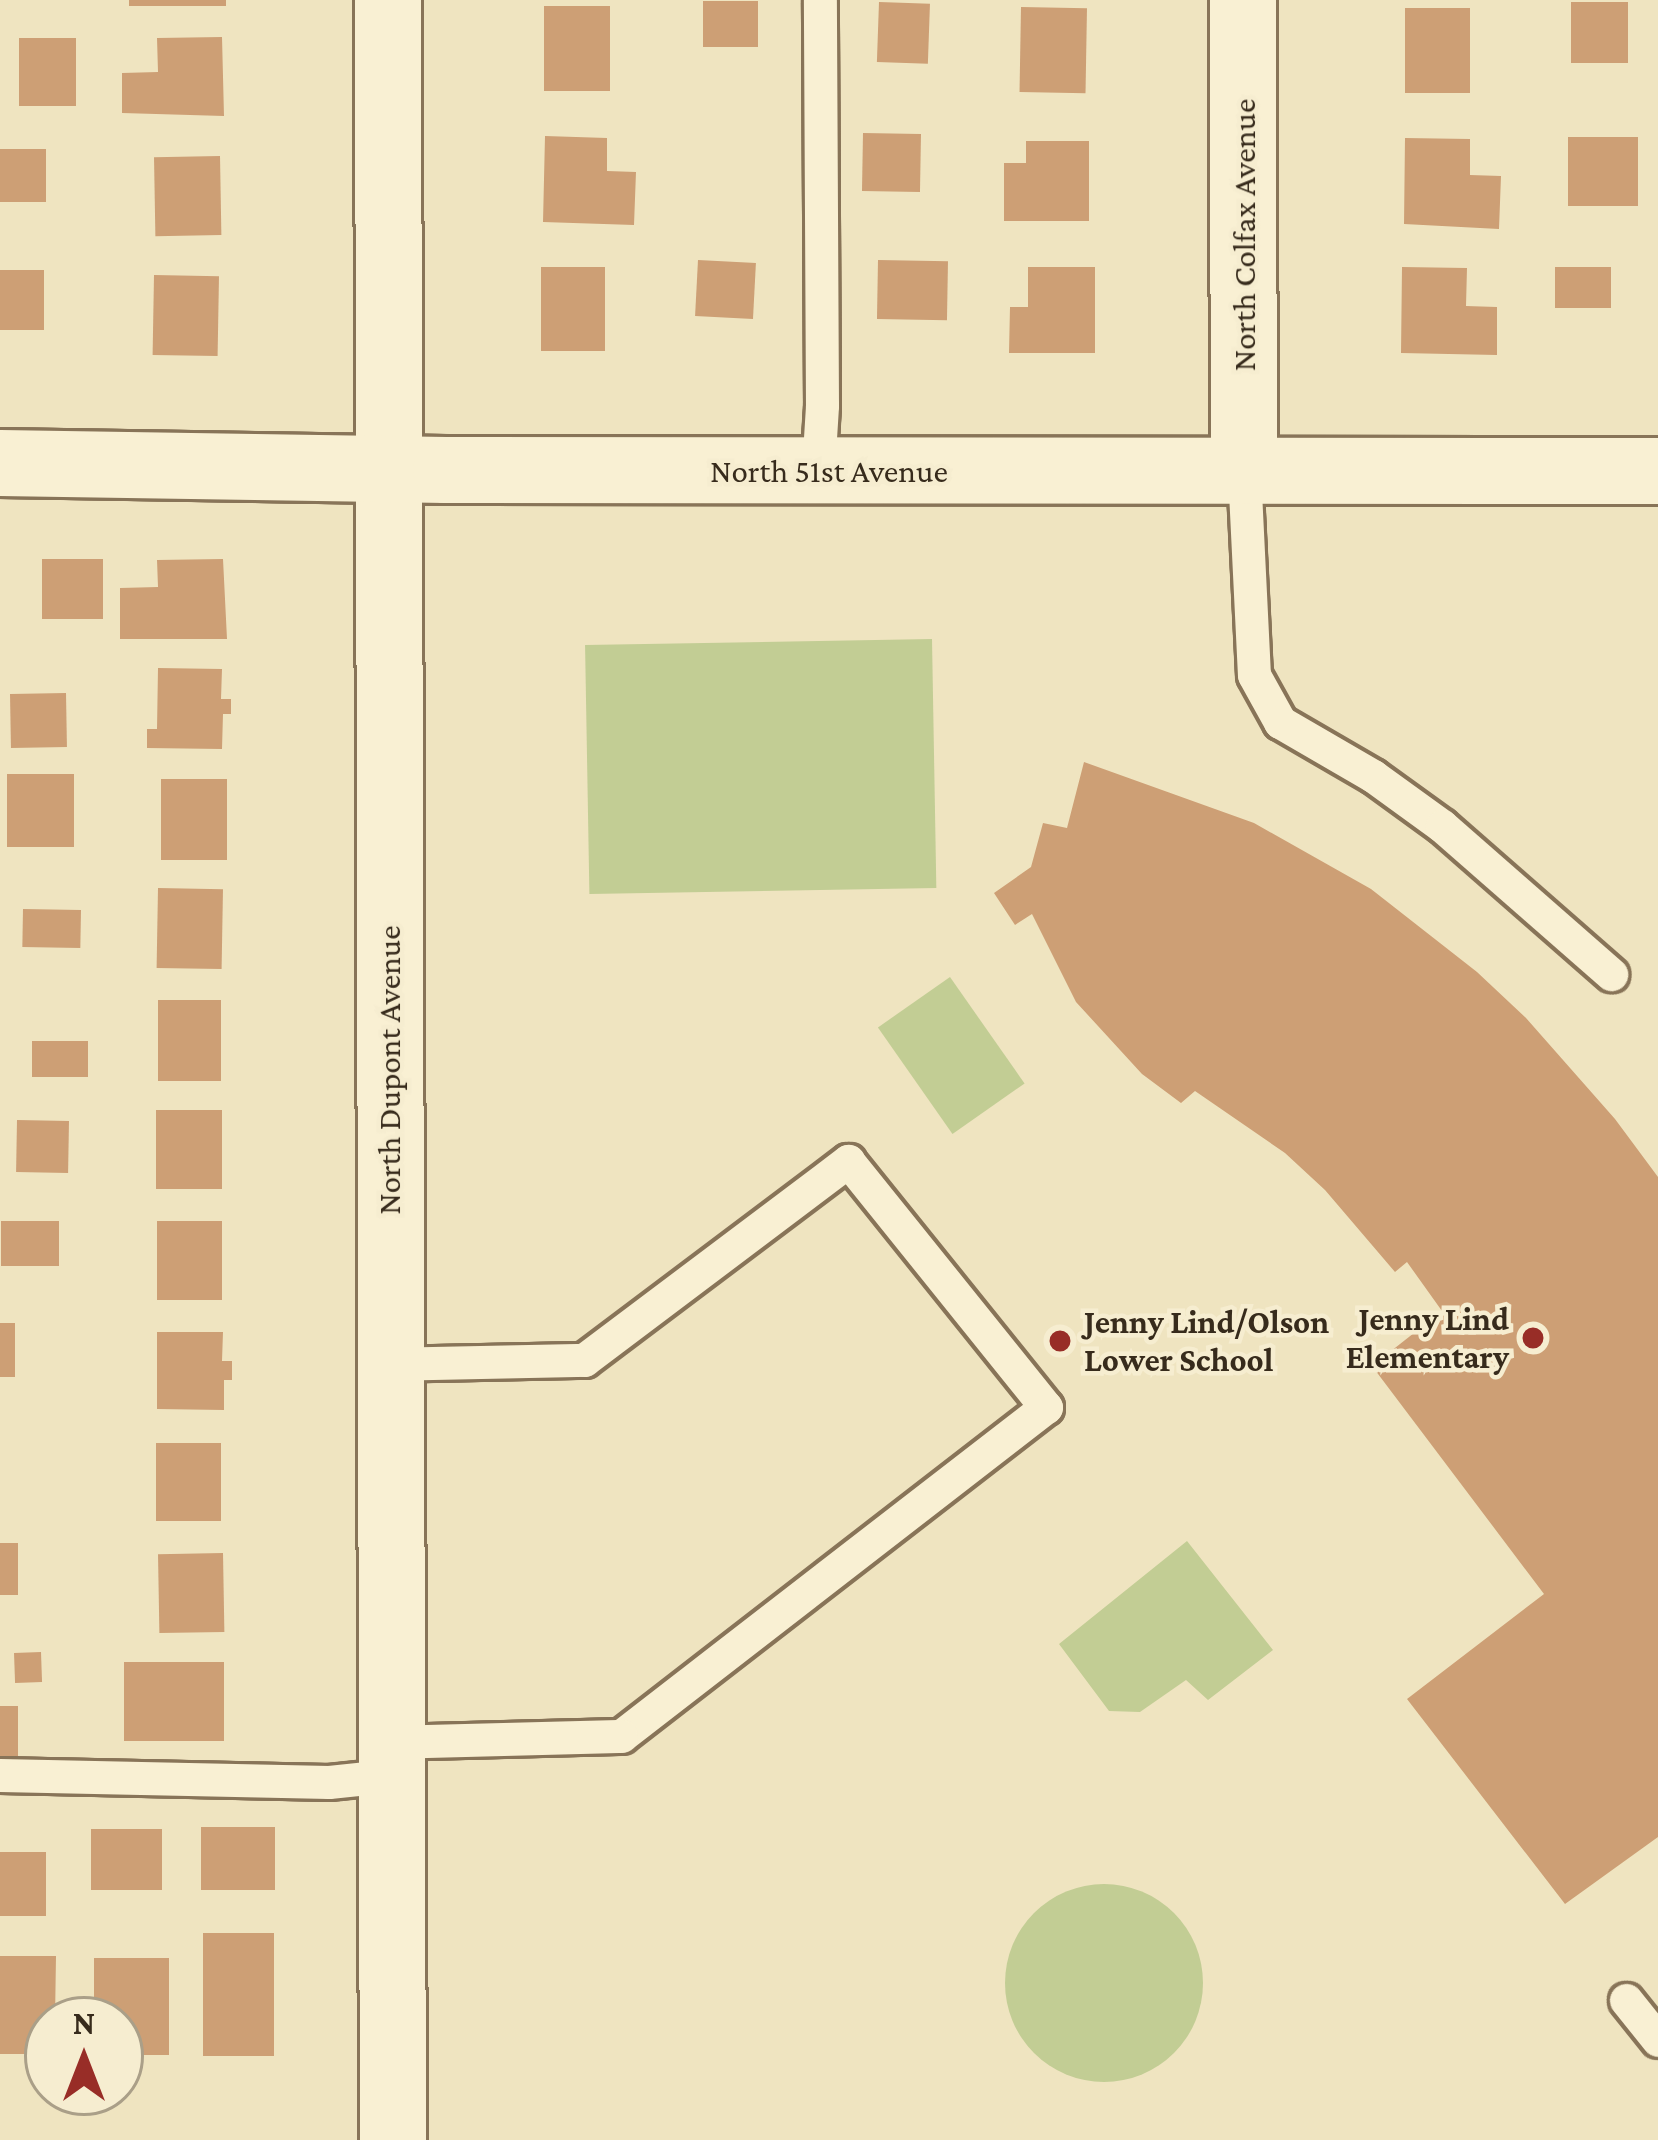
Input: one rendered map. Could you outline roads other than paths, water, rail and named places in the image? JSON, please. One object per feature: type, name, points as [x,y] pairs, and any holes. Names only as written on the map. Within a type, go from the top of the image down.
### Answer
[{"type":"street","name":"North Dupont Avenue","points":[[388,0],[393,2140]]},
{"type":"street","name":"North Colfax Avenue","points":[[1244,0],[1244,471]]},
{"type":"street","name":"North 51st Avenue","points":[[0,463],[389,469],[1658,471]]},
{"type":"lane","points":[[818,471],[822,405],[820,0]]},
{"type":"lane","points":[[1244,471],[1254,676],[1280,722],[1373,776],[1442,826],[1611,974]]},
{"type":"lane","points":[[0,1775],[329,1782],[395,1759],[621,1736],[1046,1407],[848,1161],[584,1360],[389,1364]]},
{"type":"lane","points":[[1625,2000],[1658,2040]]},
{"type":"place","name":"Jenny Lind Elementary","points":[[1533,1338]]},
{"type":"place","name":"Jenny Lind/Olson Lower School","points":[[1060,1341]]}]
